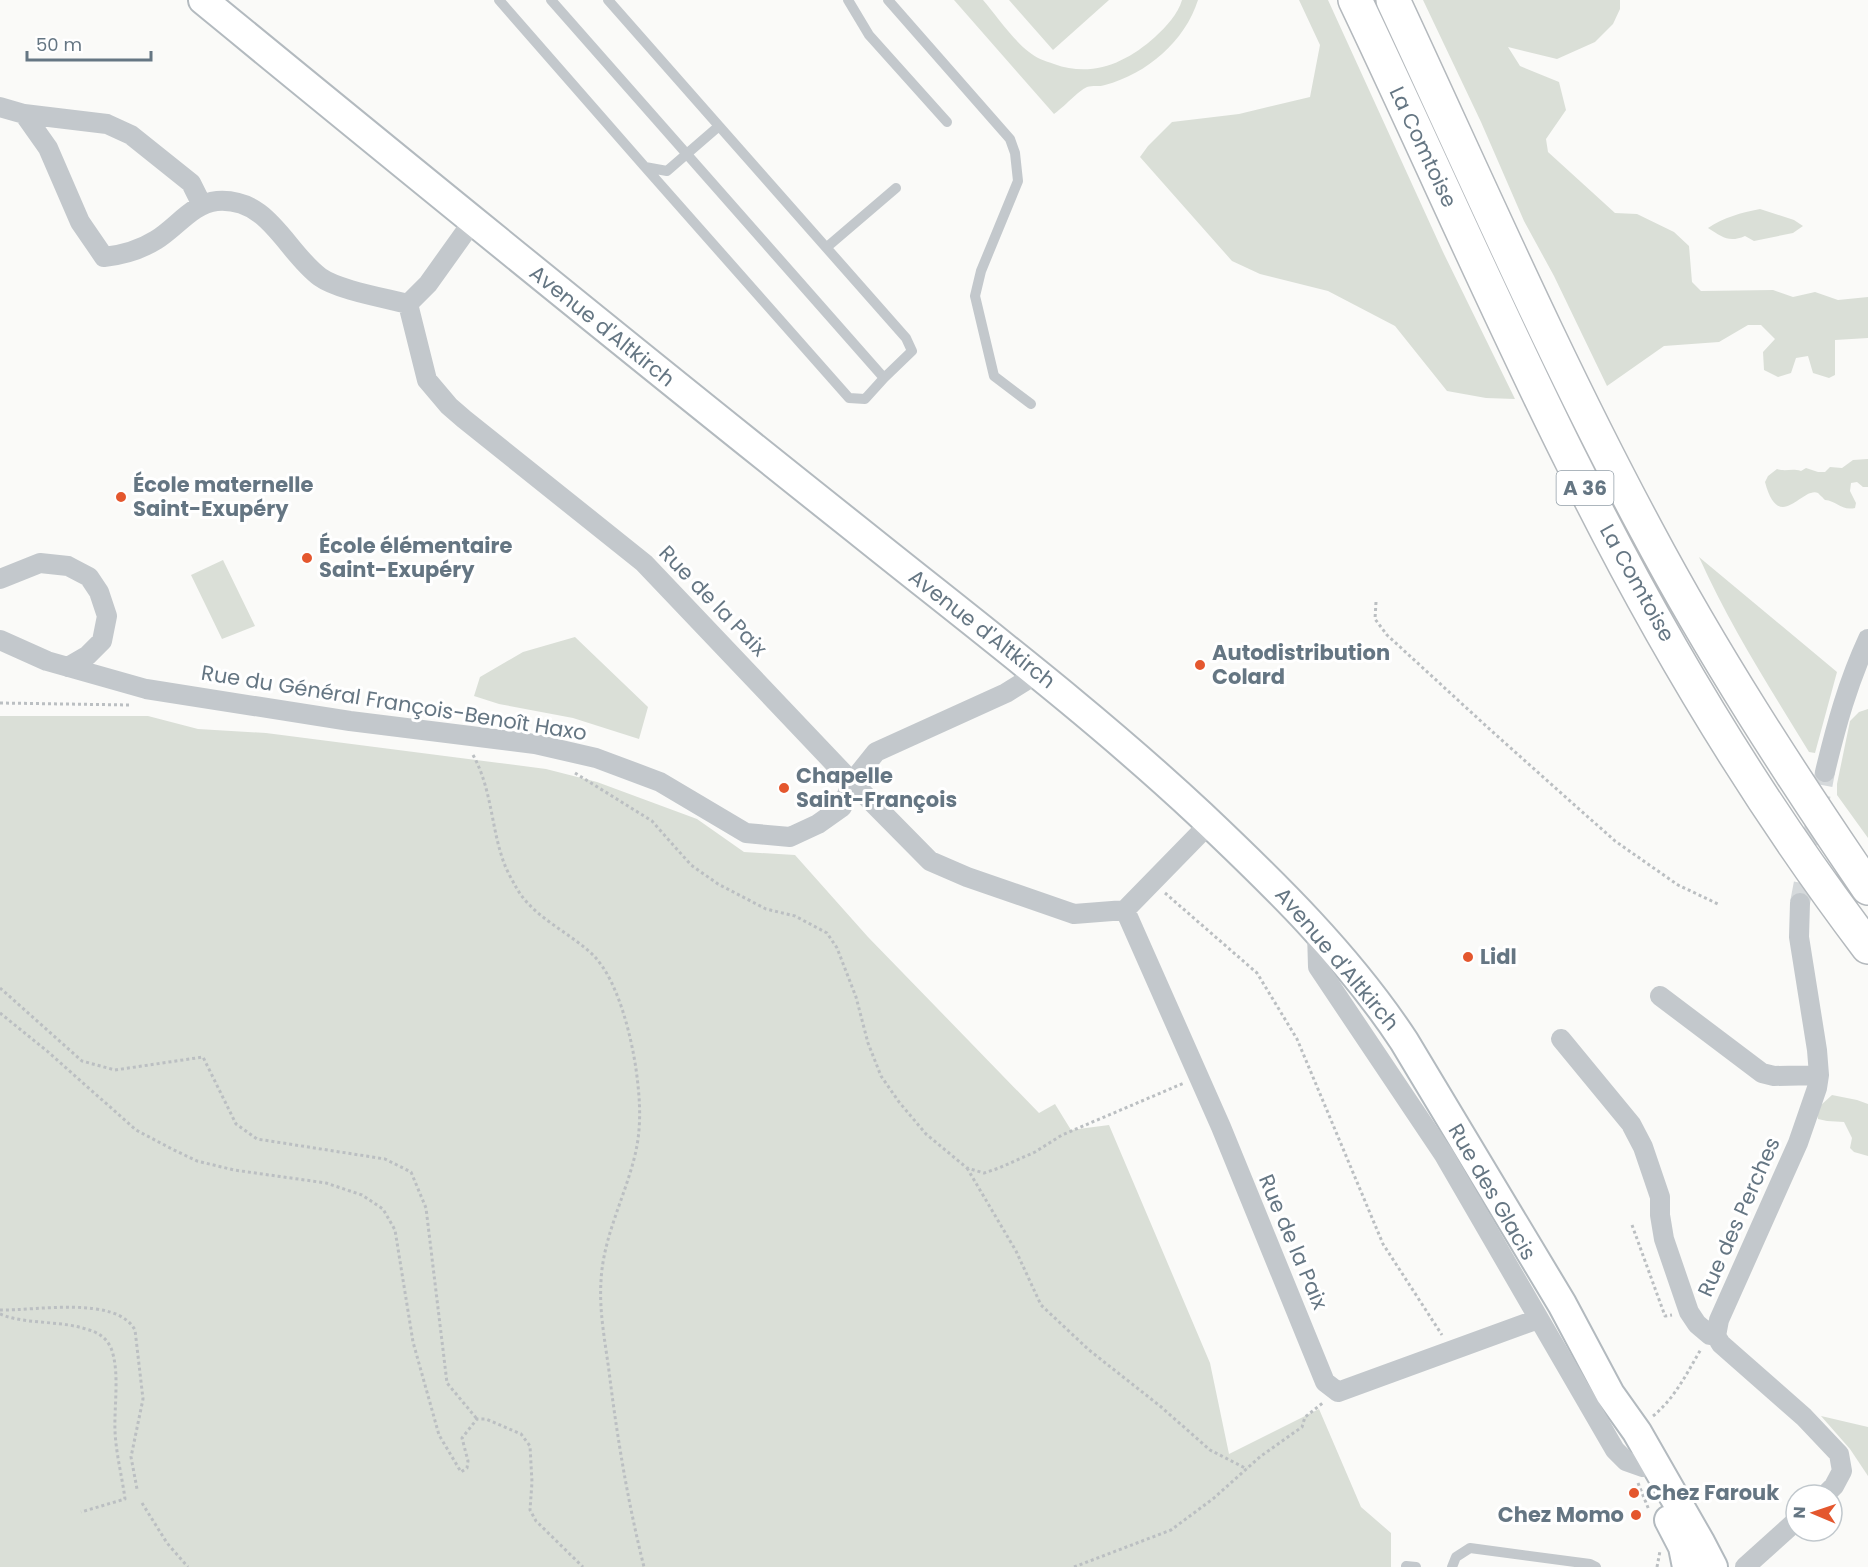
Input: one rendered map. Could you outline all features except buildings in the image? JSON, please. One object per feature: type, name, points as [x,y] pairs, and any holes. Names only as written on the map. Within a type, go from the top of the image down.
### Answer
[{"type":"highway","name":"La Comtoise","points":[[1355,0],[1503,320],[1619,552],[1732,747],[1784,828],[1868,947]]},
{"type":"highway","name":"La Comtoise","points":[[1393,0],[1543,324],[1647,532],[1743,699],[1791,776],[1868,888]]},
{"type":"street","name":"Avenue d'Altkirch","points":[[203,0],[622,343],[1038,673],[1155,772],[1280,889],[1383,1009],[1562,1304],[1610,1394],[1628,1439],[1634,1464],[1683,1547],[1687,1567]]},
{"type":"street","points":[[0,107],[24,114],[107,123],[136,138],[191,183],[202,205]]},
{"type":"street","points":[[24,114],[48,148],[80,222],[104,257],[126,254],[155,241],[202,205],[218,201],[244,204],[263,215],[321,278],[408,304],[428,284],[473,221]]},
{"type":"street","name":"Rue de la Paix","points":[[408,304],[427,380],[449,406],[644,563],[930,861],[967,877],[1074,914],[1125,910],[1221,1127],[1325,1382],[1338,1392]]},
{"type":"street","points":[[0,579],[40,563],[68,566],[89,577],[99,592],[107,616],[102,641],[87,656],[68,667]]},
{"type":"street","points":[[1824,772],[1852,675],[1868,639]]},
{"type":"street","name":"Rue du Général François-Benoît Haxo","points":[[0,640],[47,661],[146,688],[350,722],[536,744],[596,758],[660,782],[746,833],[790,837],[818,824],[842,807],[852,782],[876,752],[1006,693],[1038,673]]},
{"type":"street","points":[[1125,910],[1210,823]]},
{"type":"street","name":"Rue des Perches","points":[[1713,1335],[1798,1143],[1817,1088],[1819,1075],[1817,1050],[1799,937],[1800,903]]},
{"type":"street","name":"Rue des Glacis","points":[[1317,932],[1318,966],[1444,1155],[1615,1450],[1634,1464]]},
{"type":"street","points":[[1660,996],[1768,1076],[1819,1075]]},
{"type":"street","points":[[1561,1039],[1631,1124],[1643,1147],[1660,1197],[1664,1239],[1689,1312],[1697,1323],[1804,1417],[1839,1454],[1842,1471],[1836,1483]]},
{"type":"street","points":[[1338,1392],[1538,1320]]},
{"type":"street","name":"Avenue d'Altkirch","points":[[1610,1394],[1637,1432],[1713,1567]]},
{"type":"street","points":[[1745,1567],[1784,1532]]},
{"type":"lane","points":[[499,0],[849,398],[865,399],[912,351],[906,338],[608,0]]},
{"type":"lane","points":[[551,0],[884,378]]},
{"type":"lane","points":[[848,0],[869,35],[946,122]]},
{"type":"lane","points":[[888,0],[1010,139],[1015,153],[1018,181],[981,272],[975,297],[994,376],[1031,404]]},
{"type":"lane","points":[[645,167],[667,171],[719,126]]},
{"type":"lane","points":[[827,247],[896,188]]},
{"type":"lane","points":[[1452,1567],[1456,1557],[1470,1548],[1590,1564],[1596,1567]]},
{"type":"path","points":[[1376,602],[1375,619],[1387,634],[1607,834],[1678,885],[1718,904]]},
{"type":"path","points":[[0,703],[136,705]]},
{"type":"path","points":[[468,735],[468,747],[485,784],[504,863],[518,891],[537,912],[594,956],[612,982],[636,1067],[641,1116],[636,1154],[605,1249],[601,1281],[602,1316],[614,1407],[644,1567]]},
{"type":"path","points":[[570,769],[602,792],[652,821],[692,865],[718,884],[766,909],[795,916],[827,933],[837,948],[849,977],[868,1043],[881,1076],[926,1134],[967,1168],[1016,1251],[1041,1305],[1089,1350],[1160,1406],[1210,1450],[1247,1469]]},
{"type":"path","points":[[1152,882],[1257,973],[1297,1039],[1383,1244],[1452,1350]]},
{"type":"path","points":[[0,988],[82,1061],[115,1070],[203,1058],[236,1124],[257,1139],[385,1159],[411,1172],[426,1208],[447,1383],[477,1419]]},
{"type":"path","points":[[0,1013],[47,1051],[136,1130],[171,1149],[197,1161],[234,1170],[326,1183],[362,1195],[383,1209],[395,1230],[413,1342],[439,1435],[461,1472],[467,1468],[468,1461],[462,1438],[477,1419]]},
{"type":"path","points":[[967,1168],[984,1173],[999,1168],[1035,1152],[1062,1135],[1188,1081]]},
{"type":"path","points":[[1632,1225],[1665,1316],[1689,1312]]},
{"type":"path","points":[[0,1310],[92,1308],[120,1315],[131,1323],[135,1330],[143,1399],[131,1457],[137,1489]]},
{"type":"path","points":[[0,1314],[11,1318],[87,1329],[103,1336],[111,1348],[114,1366],[117,1459],[127,1499],[81,1512]]},
{"type":"path","points":[[1650,1419],[1676,1392],[1713,1335]]},
{"type":"path","points":[[1074,1567],[1171,1530],[1214,1498],[1262,1456],[1302,1427],[1305,1417],[1338,1392]]},
{"type":"path","points":[[477,1419],[486,1419],[521,1434],[530,1446],[532,1482],[530,1510],[536,1521],[584,1567]]},
{"type":"path","points":[[1634,1464],[1637,1480],[1650,1515]]},
{"type":"path","points":[[142,1503],[167,1543],[188,1567]]},
{"type":"path","points":[[1657,1567],[1660,1551],[1658,1541]]},
{"type":"shaded area","points":[[954,0],[983,0],[1011,34],[1032,54],[1054,64],[1082,69],[1108,66],[1132,54],[1167,25],[1182,0],[1198,0],[1184,29],[1162,54],[1121,80],[1103,86],[1087,87],[1054,114]]},
{"type":"shaded area","points":[[1009,0],[1109,0],[1053,50]]},
{"type":"shaded area","points":[[1299,0],[1328,0],[1443,252],[1515,399],[1486,398],[1447,391],[1395,326],[1328,291],[1260,274],[1232,261],[1140,157],[1172,122],[1239,114],[1310,97],[1320,45]]},
{"type":"shaded area","points":[[1423,0],[1620,0],[1620,9],[1613,24],[1595,42],[1557,59],[1508,47],[1520,66],[1559,82],[1566,110],[1546,139],[1548,152],[1615,213],[1637,214],[1674,232],[1689,246],[1692,282],[1701,291],[1773,290],[1793,297],[1815,292],[1838,300],[1868,297],[1868,338],[1835,340],[1835,375],[1829,378],[1813,373],[1808,356],[1796,358],[1791,373],[1778,377],[1764,370],[1763,352],[1775,339],[1761,325],[1748,325],[1719,342],[1664,346],[1607,386],[1554,276],[1524,221],[1481,122]]},
{"type":"shaded area","points":[[1760,209],[1794,220],[1803,226],[1793,233],[1754,241],[1745,236],[1734,239],[1726,238],[1708,228],[1726,218]]},
{"type":"shaded area","points":[[1868,459],[1868,487],[1863,487],[1857,482],[1851,483],[1850,491],[1856,503],[1855,508],[1850,509],[1825,500],[1818,493],[1805,496],[1791,505],[1784,507],[1777,505],[1765,482],[1768,476],[1777,469],[1801,471],[1806,468],[1825,472],[1830,467],[1842,468],[1853,460]]},
{"type":"shaded area","points":[[1699,557],[1837,672],[1815,753],[1809,752],[1751,656]]},
{"type":"shaded area","points":[[223,560],[255,626],[222,639],[191,575]]},
{"type":"shaded area","points":[[575,637],[648,707],[639,739],[573,718],[499,704],[474,696],[480,677],[523,652]]},
{"type":"shaded area","points":[[1868,709],[1868,838],[1837,795],[1837,784],[1850,721],[1859,712]]},
{"type":"shaded area","points":[[0,716],[148,716],[198,729],[266,733],[546,769],[597,782],[697,819],[744,852],[795,855],[868,937],[1039,1113],[1055,1104],[1071,1130],[1109,1125],[1210,1363],[1229,1454],[1319,1409],[1361,1507],[1391,1533],[1391,1567],[0,1567]]},
{"type":"shaded area","points":[[1832,1095],[1868,1104],[1868,1156],[1854,1152],[1850,1148],[1852,1138],[1844,1122],[1818,1119],[1817,1112],[1821,1105]]},
{"type":"shaded area","points":[[1821,1416],[1868,1427],[1868,1476],[1850,1449]]},
{"type":"tunnel","points":[[1800,903],[1825,772]]},
{"type":"place","name":"École maternelle Saint-Exupéry","points":[[121,497]]},
{"type":"place","name":"École élémentaire Saint-Exupéry","points":[[307,558]]},
{"type":"place","name":"Autodistribution Colard","points":[[1200,665]]},
{"type":"place","name":"Chapelle Saint-François","points":[[784,788]]},
{"type":"place","name":"Lidl","points":[[1468,957]]},
{"type":"place","name":"Chez Farouk","points":[[1634,1493]]},
{"type":"place","name":"Chez Momo","points":[[1636,1515]]}]
